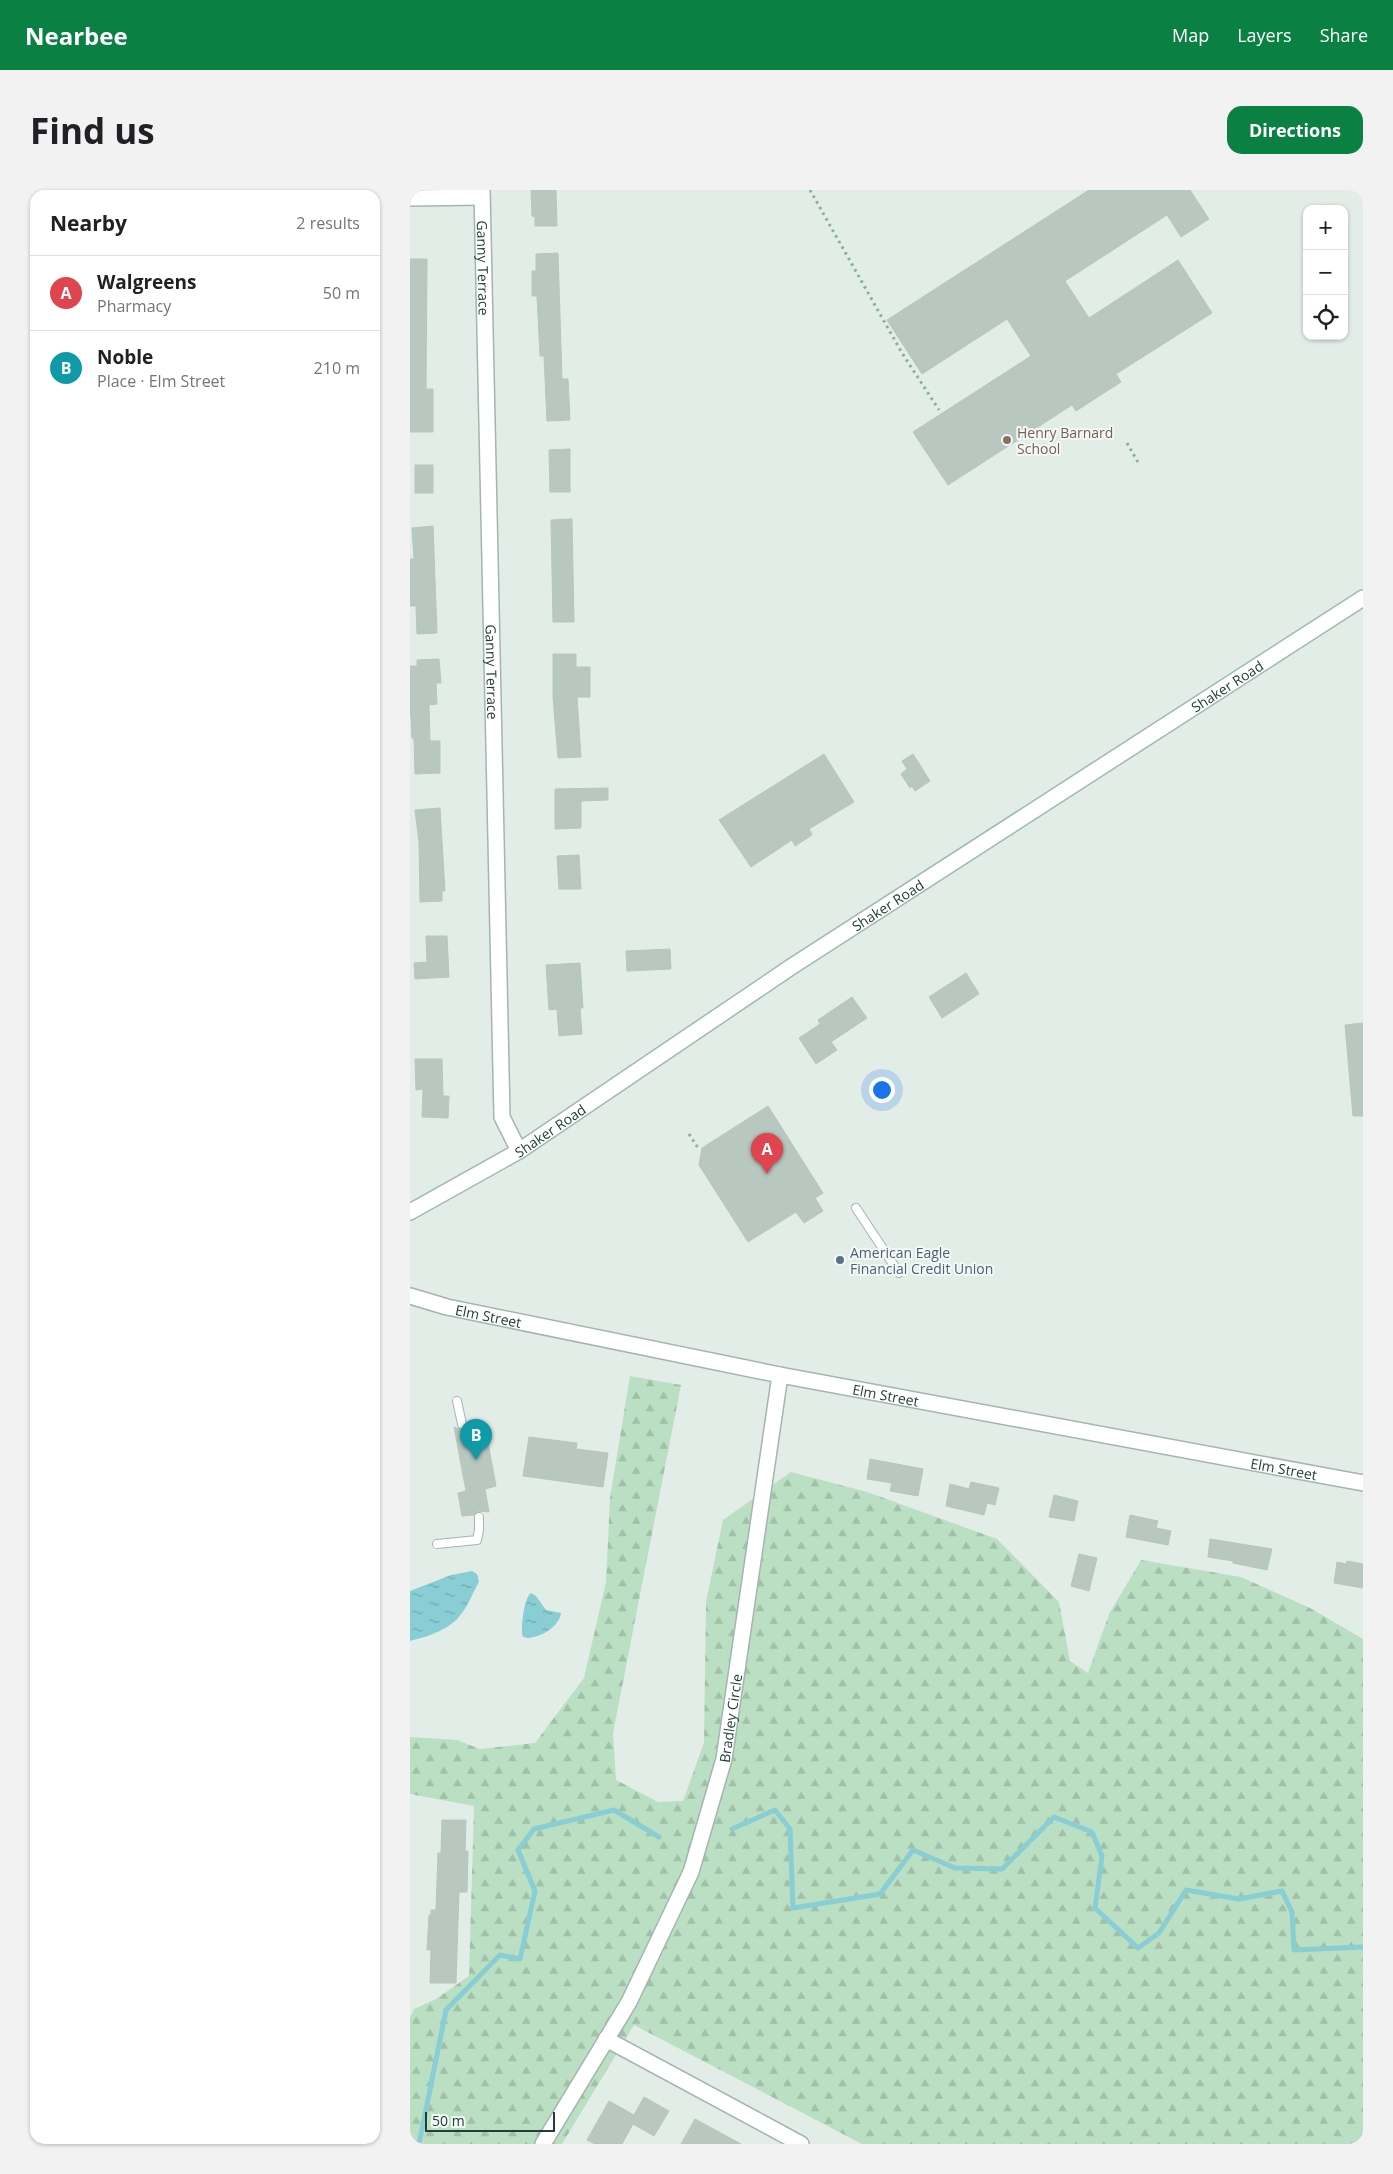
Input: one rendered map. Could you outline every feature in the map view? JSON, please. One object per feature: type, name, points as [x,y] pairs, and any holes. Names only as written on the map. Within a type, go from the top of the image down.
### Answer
[{"type":"street","points":[[410,198],[482,193]]},
{"type":"street","name":"Ganny Terrace","points":[[482,193],[502,1117],[519,1151]]},
{"type":"street","name":"Shaker Road","points":[[410,1212],[519,1151],[799,962],[1363,598]]},
{"type":"street","name":"Elm Street","points":[[410,1296],[447,1308],[780,1375],[1363,1483]]},
{"type":"street","name":"Bradley Circle","points":[[543,2144],[629,2002],[691,1872],[724,1759],[780,1375]]},
{"type":"street","points":[[606,2039],[801,2144]]},
{"type":"lane","points":[[856,1208],[899,1273]]},
{"type":"lane","points":[[457,1401],[462,1424]]},
{"type":"lane","points":[[437,1544],[477,1540],[479,1517]]},
{"type":"path","points":[[810,190],[902,353],[939,410]]},
{"type":"path","points":[[1127,443],[1139,464]]},
{"type":"path","points":[[689,1134],[698,1148]]},
{"type":"green space","points":[[630,1376],[681,1385],[613,1733],[616,1780],[658,1802],[683,1801],[704,1743],[706,1602],[723,1520],[791,1472],[867,1492],[997,1539],[1059,1602],[1070,1661],[1088,1673],[1109,1614],[1141,1560],[1241,1577],[1310,1608],[1363,1639],[1363,2144],[862,2144],[634,2025],[562,2144],[410,2144],[410,2018],[414,2009],[436,1999],[469,1976],[474,1806],[410,1794],[410,1737],[457,1740],[480,1749],[535,1743],[584,1678],[606,1582],[610,1498]]},
{"type":"water","points":[[472,1571],[477,1574],[479,1582],[467,1606],[457,1619],[439,1631],[410,1641],[410,1591],[451,1575]]},
{"type":"water","points":[[531,1593],[536,1596],[546,1610],[561,1613],[560,1618],[552,1628],[540,1635],[528,1638],[523,1637],[522,1621],[526,1601]]},
{"type":"building","points":[[531,190],[556,190],[557,226],[535,226],[535,217],[532,216]]},
{"type":"building","points":[[1089,190],[1190,190],[1209,219],[1181,237],[1167,215],[1065,281],[1089,318],[1178,260],[1212,313],[1116,374],[1121,382],[1076,411],[1072,405],[948,485],[913,432],[1031,356],[1007,319],[922,374],[887,320]]},
{"type":"building","points":[[558,253],[562,379],[568,379],[570,420],[547,421],[544,356],[540,356],[537,296],[532,296],[532,271],[536,271],[536,254]]},
{"type":"building","points":[[410,259],[427,259],[426,389],[433,389],[433,432],[410,432]]},
{"type":"building","points":[[570,449],[570,492],[550,492],[549,450]]},
{"type":"building","points":[[415,465],[433,465],[433,493],[415,493]]},
{"type":"building","points":[[572,519],[574,622],[553,622],[551,520]]},
{"type":"building","points":[[433,526],[437,633],[417,634],[416,606],[410,606],[410,559],[414,559],[412,528]]},
{"type":"building","points":[[553,654],[576,654],[576,667],[590,667],[590,697],[577,697],[581,757],[558,758],[553,697]]},
{"type":"building","points":[[439,659],[441,683],[436,683],[437,704],[429,705],[430,741],[440,741],[440,773],[415,774],[410,700],[410,666],[417,666],[417,660]]},
{"type":"building","points":[[824,754],[854,802],[809,829],[812,835],[795,846],[792,840],[751,867],[719,820]]},
{"type":"building","points":[[913,754],[930,781],[915,791],[912,786],[910,788],[901,774],[907,769],[902,761]]},
{"type":"building","points":[[608,788],[608,800],[581,801],[581,828],[555,829],[555,789]]},
{"type":"building","points":[[440,808],[445,891],[442,891],[442,901],[420,902],[419,842],[415,810]]},
{"type":"building","points":[[579,855],[581,889],[559,889],[557,856]]},
{"type":"building","points":[[426,936],[447,936],[449,977],[415,979],[414,963],[427,962]]},
{"type":"building","points":[[670,949],[671,969],[627,971],[626,951]]},
{"type":"building","points":[[580,963],[583,1008],[580,1008],[582,1034],[559,1036],[557,1009],[549,1010],[546,965]]},
{"type":"building","points":[[966,973],[979,994],[942,1018],[929,997]]},
{"type":"building","points":[[852,997],[867,1018],[831,1042],[837,1050],[816,1064],[799,1038],[820,1024],[818,1020]]},
{"type":"building","points":[[1363,1023],[1363,1116],[1353,1116],[1345,1025]]},
{"type":"building","points":[[415,1059],[442,1059],[443,1096],[449,1096],[448,1118],[422,1117],[423,1089],[416,1090]]},
{"type":"building","points":[[768,1106],[823,1193],[815,1198],[823,1211],[804,1223],[796,1212],[748,1242],[699,1165],[702,1148]]},
{"type":"building","points":[[472,1424],[474,1434],[486,1432],[496,1486],[485,1489],[489,1512],[479,1511],[474,1515],[462,1516],[458,1493],[466,1491],[454,1427],[463,1430],[467,1425]]},
{"type":"building","points":[[529,1437],[577,1443],[576,1449],[608,1453],[603,1487],[523,1476]]},
{"type":"building","points":[[870,1459],[923,1469],[918,1496],[890,1491],[892,1483],[867,1479]]},
{"type":"building","points":[[971,1482],[999,1488],[995,1505],[987,1503],[984,1515],[946,1506],[950,1484],[969,1489]]},
{"type":"building","points":[[1054,1495],[1078,1501],[1074,1521],[1049,1517]]},
{"type":"building","points":[[1130,1515],[1158,1521],[1156,1528],[1171,1531],[1168,1545],[1126,1537]]},
{"type":"building","points":[[1210,1539],[1272,1549],[1267,1570],[1208,1557]]},
{"type":"building","points":[[1079,1554],[1097,1558],[1089,1591],[1071,1586]]},
{"type":"building","points":[[1347,1561],[1363,1564],[1363,1588],[1334,1583],[1337,1562],[1346,1564]]},
{"type":"building","points":[[442,1820],[466,1820],[465,1851],[468,1851],[467,1892],[459,1892],[456,1983],[430,1983],[431,1950],[427,1950],[429,1915],[431,1915],[431,1910],[436,1910],[438,1853],[441,1853]]},
{"type":"building","points":[[644,2097],[669,2111],[654,2136],[633,2124],[622,2144],[595,2144],[587,2140],[609,2101],[634,2115]]},
{"type":"building","points":[[695,2119],[741,2144],[681,2144]]},
{"type":"waterway","points":[[419,2144],[446,2010],[500,1955],[520,1959],[535,1891],[518,1850],[534,1829],[614,1810],[659,1837]]},
{"type":"waterway","points":[[732,1829],[775,1810],[790,1829],[793,1908],[880,1894],[913,1850],[955,1868],[1002,1869],[1054,1817],[1092,1832],[1102,1856],[1095,1908],[1138,1948],[1159,1933],[1186,1890],[1239,1899],[1282,1891],[1292,1912],[1294,1950],[1363,1947]]},
{"type":"place","name":"Henry Barnard School","points":[[1007,440]]},
{"type":"place","name":"Walgreens","points":[[767,1174]]},
{"type":"place","name":"American Eagle Financial Credit Union","points":[[840,1260]]},
{"type":"place","name":"Noble","points":[[476,1460]]}]
